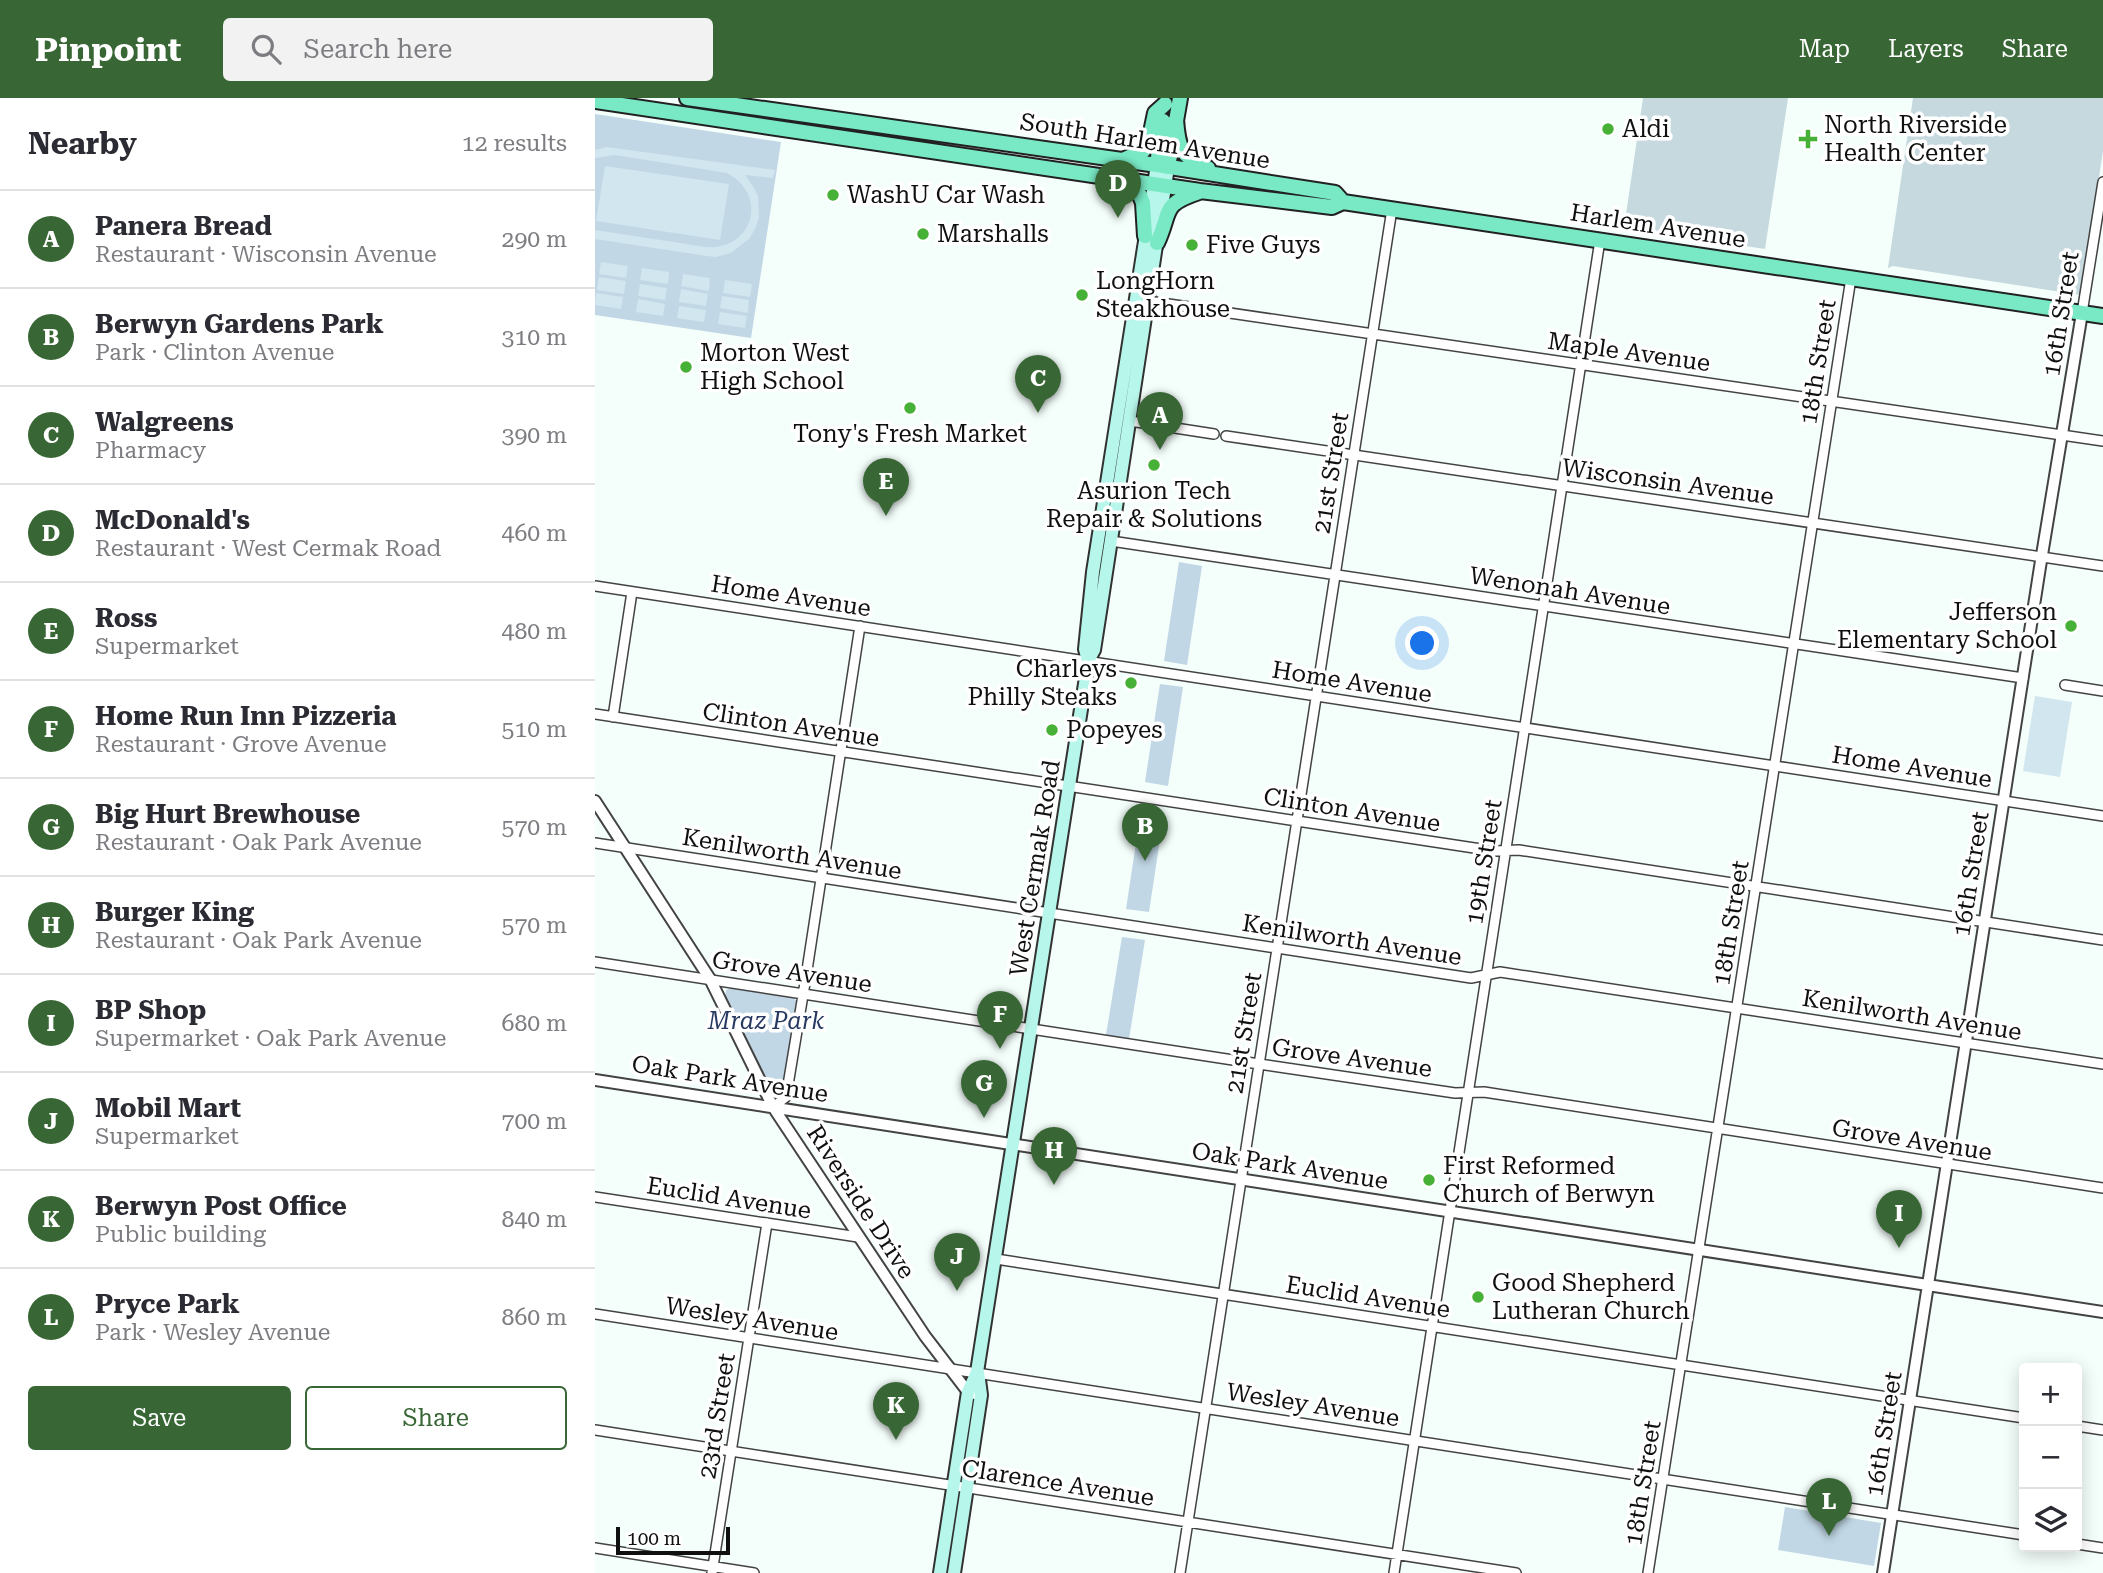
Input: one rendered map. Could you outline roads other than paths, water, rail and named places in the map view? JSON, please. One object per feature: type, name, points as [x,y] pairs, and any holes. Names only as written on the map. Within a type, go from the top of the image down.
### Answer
[{"type":"main road","name":"South Harlem Avenue","points":[[687,98],[1225,175],[1335,193],[1343,202]]},
{"type":"main road","points":[[1163,166],[1177,119],[1180,98]]},
{"type":"main road","name":"South Harlem Avenue","points":[[595,101],[615,101],[1200,191],[1332,208],[1343,202],[1392,209]]},
{"type":"main road","points":[[1122,160],[1143,151],[1149,142],[1155,113],[1166,101]]},
{"type":"main road","points":[[1163,166],[1166,101]]},
{"type":"main road","points":[[1177,119],[1179,146],[1183,153],[1203,166],[1225,175]]},
{"type":"main road","name":"West Cermak Road","points":[[1088,661],[1085,649],[1093,572],[1163,166]]},
{"type":"main road","points":[[1113,178],[1140,195],[1151,240]]},
{"type":"main road","points":[[1151,240],[1165,226],[1169,209],[1174,202],[1200,191]]},
{"type":"main road","name":"Harlem Avenue","points":[[1392,209],[2103,316]]},
{"type":"main road","name":"West Cermak Road","points":[[954,1573],[967,1488],[978,1372],[1088,661],[1094,650],[1148,301],[1151,240]]},
{"type":"main road","name":"West Cermak Road","points":[[940,1573],[954,1486],[975,1393]]},
{"type":"street","name":"16th Street","points":[[1883,1573],[2103,182]]},
{"type":"street","name":"21st Street","points":[[1180,1573],[1392,209]]},
{"type":"street","name":"19th Street","points":[[1394,1573],[1600,240]]},
{"type":"street","name":"18th Street","points":[[1648,1573],[1851,278]]},
{"type":"street","name":"Maple Avenue","points":[[1148,301],[2103,441]]},
{"type":"street","points":[[1130,421],[1214,433]]},
{"type":"street","name":"Wisconsin Avenue","points":[[1226,436],[2103,566]]},
{"type":"street","name":"Wenonah Avenue","points":[[1111,541],[2023,678]]},
{"type":"street","name":"Home Avenue","points":[[595,586],[2103,816]]},
{"type":"street","points":[[613,717],[632,592]]},
{"type":"street","points":[[773,1107],[786,1097],[860,626]]},
{"type":"street","points":[[2064,685],[2103,691]]},
{"type":"street","name":"Clinton Avenue","points":[[595,714],[1494,851],[1519,850],[2103,940]]},
{"type":"street","name":"Riverside Drive","points":[[595,801],[710,979],[773,1107],[948,1368],[975,1393]]},
{"type":"street","name":"Kenilworth Avenue","points":[[595,843],[1471,978],[1500,972],[2103,1063]]},
{"type":"street","name":"Grove Avenue","points":[[595,961],[1259,1064],[1455,1093],[1484,1092],[2103,1188]]},
{"type":"street","name":"Oak Park Avenue","points":[[595,1080],[2103,1312]]},
{"type":"street","name":"Euclid Avenue","points":[[595,1197],[858,1237]]},
{"type":"street","name":"23rd Street","points":[[713,1570],[767,1223]]},
{"type":"street","name":"Euclid Avenue","points":[[996,1259],[2019,1417]]},
{"type":"street","name":"Wesley Avenue","points":[[595,1314],[2019,1534]]},
{"type":"street","points":[[2082,1427],[2103,1430]]},
{"type":"street","name":"Clarence Avenue","points":[[595,1430],[1516,1573]]},
{"type":"street","points":[[2082,1545],[2103,1548]]},
{"type":"street","points":[[595,1549],[713,1570],[754,1573]]},
{"type":"place","name":"Aldi","points":[[1608,129]]},
{"type":"place","name":"North Riverside Health Center","points":[[1808,139]]},
{"type":"place","name":"WashU Car Wash","points":[[833,195]]},
{"type":"place","name":"McDonald's","points":[[1118,218]]},
{"type":"place","name":"Marshalls","points":[[923,234]]},
{"type":"place","name":"Five Guys","points":[[1192,245]]},
{"type":"place","name":"LongHorn Steakhouse","points":[[1082,295]]},
{"type":"place","name":"Morton West High School","points":[[686,367]]},
{"type":"place","name":"Tony's Fresh Market","points":[[910,408]]},
{"type":"place","name":"Walgreens","points":[[1038,413]]},
{"type":"place","name":"Panera Bread","points":[[1160,450]]},
{"type":"place","name":"Asurion Tech Repair & Solutions","points":[[1154,465]]},
{"type":"place","name":"Ross","points":[[886,516]]},
{"type":"place","name":"Jefferson Elementary School","points":[[2071,626]]},
{"type":"place","name":"Charleys Philly Steaks","points":[[1131,683]]},
{"type":"place","name":"Popeyes","points":[[1052,730]]},
{"type":"place","name":"Berwyn Gardens Park","points":[[1145,861]]},
{"type":"place","name":"Home Run Inn Pizzeria","points":[[1000,1049]]},
{"type":"place","name":"Big Hurt Brewhouse","points":[[984,1118]]},
{"type":"place","name":"First Reformed Church of Berwyn","points":[[1429,1180]]},
{"type":"place","name":"Burger King","points":[[1054,1185]]},
{"type":"place","name":"BP Shop","points":[[1899,1248]]},
{"type":"place","name":"Mobil Mart","points":[[957,1291]]},
{"type":"place","name":"Good Shepherd Lutheran Church","points":[[1478,1297]]},
{"type":"place","name":"Berwyn Post Office","points":[[896,1440]]},
{"type":"place","name":"Pryce Park","points":[[1829,1536]]},
{"type":"park label","name":"Mraz Park","points":[[766,1021]]}]
